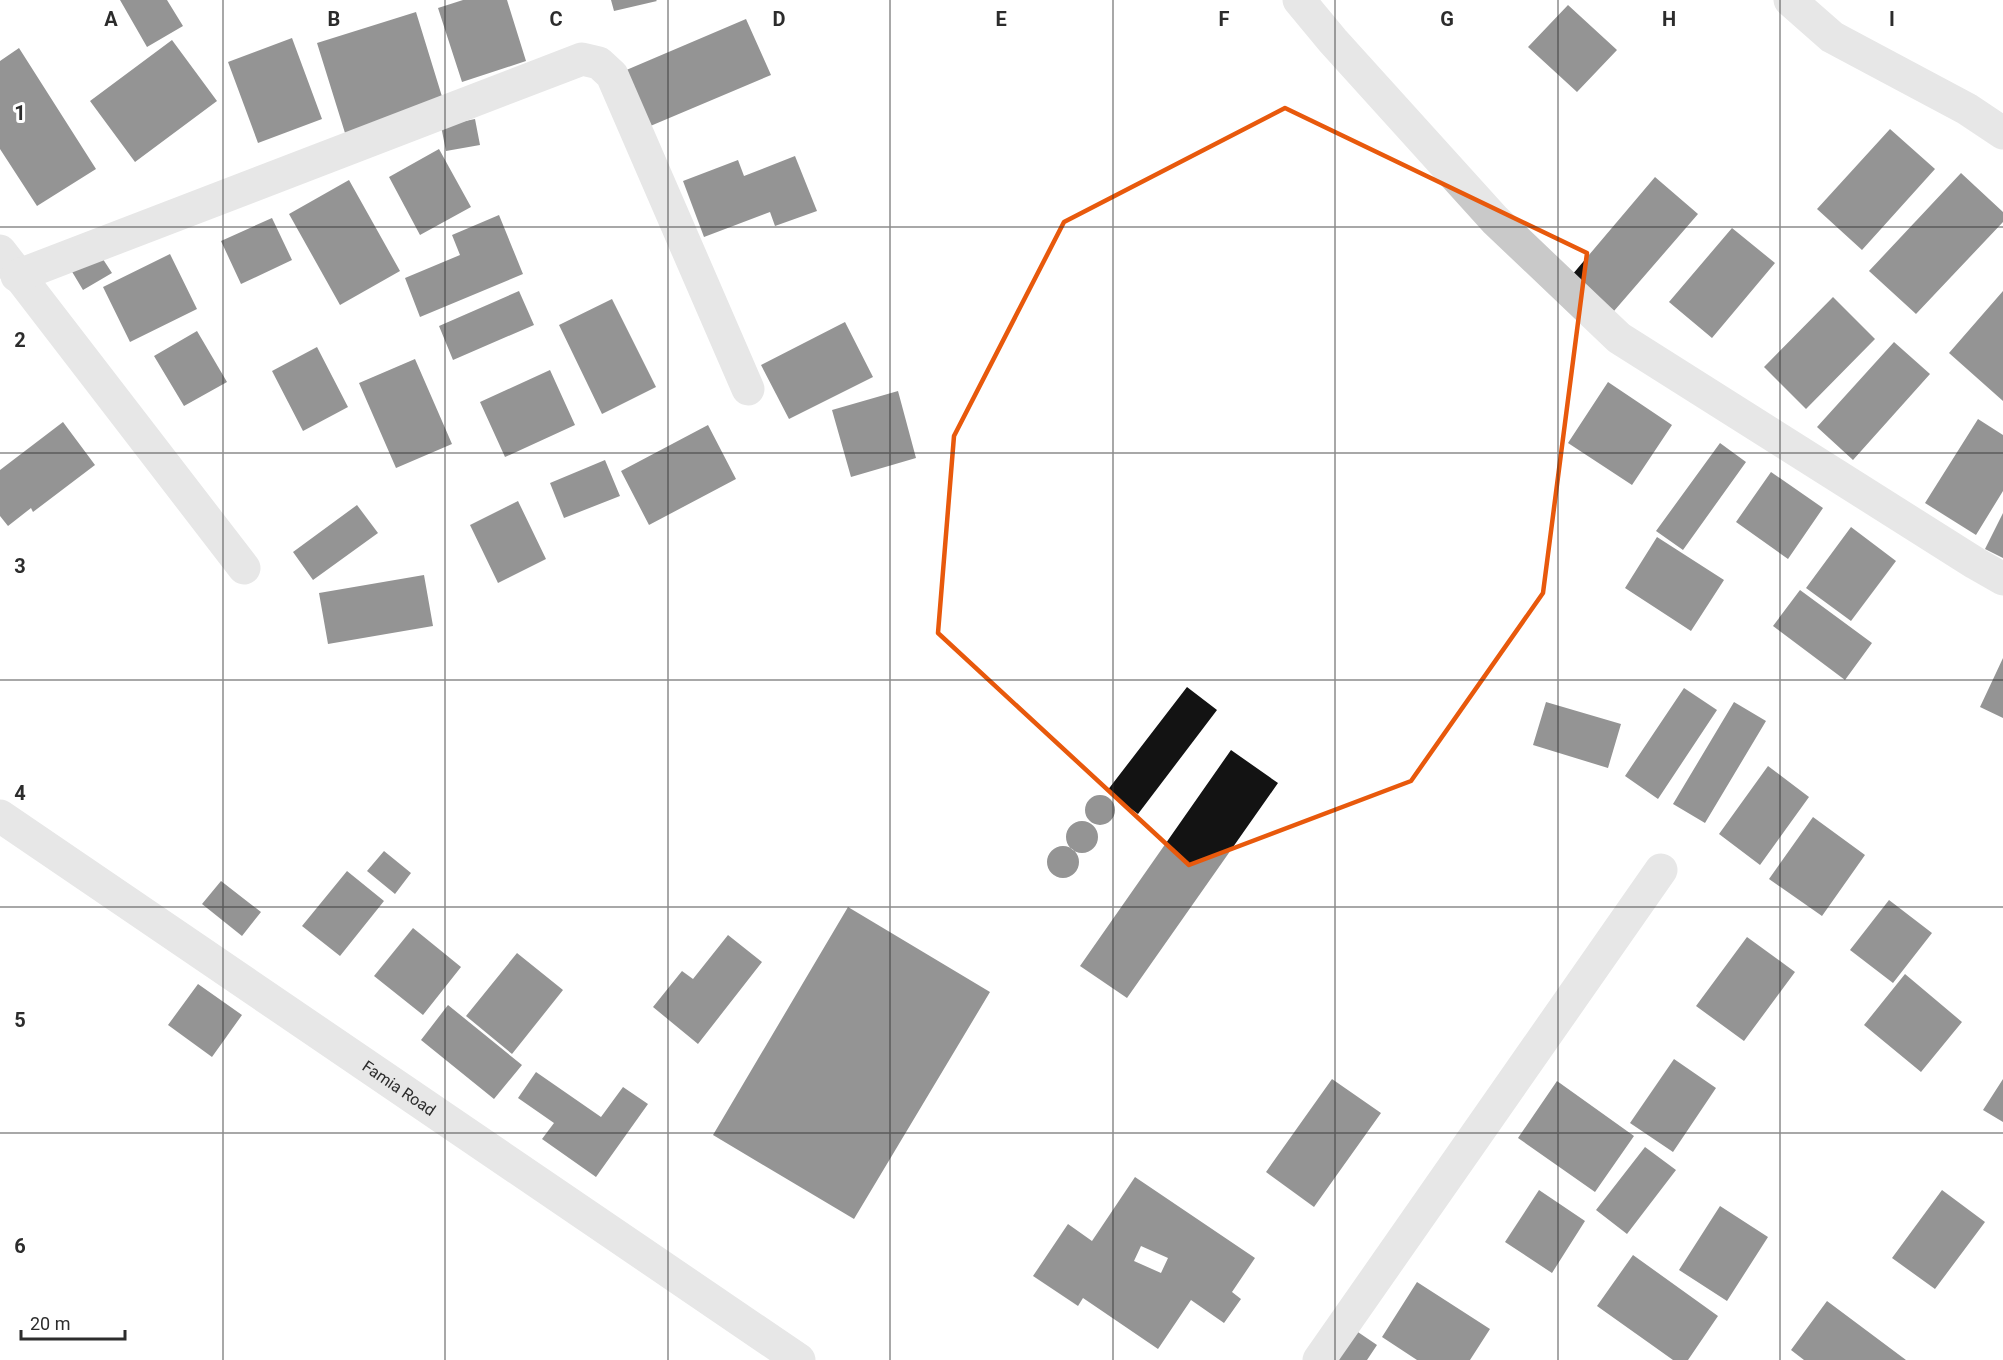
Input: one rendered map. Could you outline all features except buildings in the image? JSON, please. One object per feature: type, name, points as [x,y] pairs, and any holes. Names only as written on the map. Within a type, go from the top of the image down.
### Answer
[{"type":"street","points":[[1299,0],[1333,41],[1495,220],[1619,338],[2003,579]]},
{"type":"street","points":[[1790,0],[1832,37],[1967,109],[2003,134]]},
{"type":"street","points":[[244,568],[9,264],[582,59],[599,63],[612,75],[748,389]]},
{"type":"street","name":"Famia Road","points":[[0,816],[799,1360]]},
{"type":"street","points":[[1319,1360],[1661,870]]},
{"type":"highlighted area","points":[[1285,108],[1587,253],[1543,593],[1411,781],[1189,865],[938,633],[954,436],[1064,222]]}]
